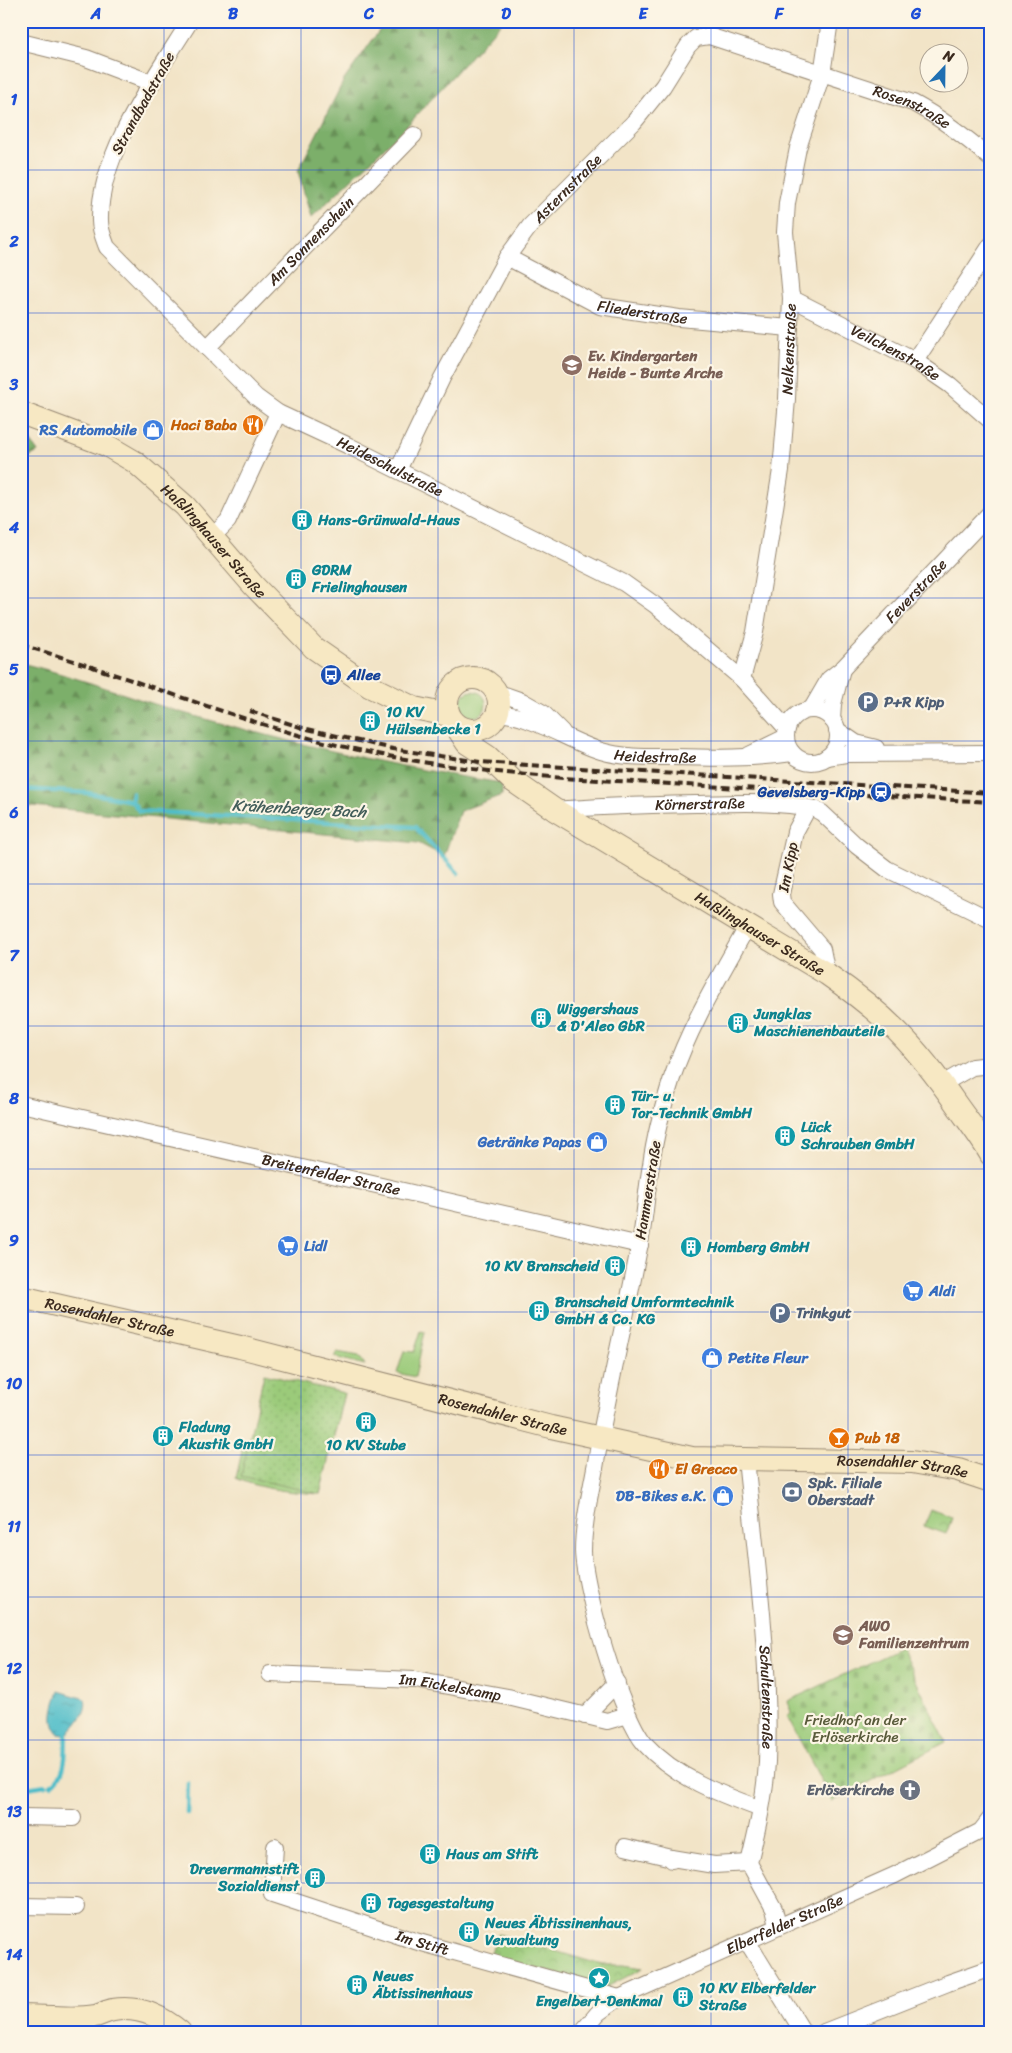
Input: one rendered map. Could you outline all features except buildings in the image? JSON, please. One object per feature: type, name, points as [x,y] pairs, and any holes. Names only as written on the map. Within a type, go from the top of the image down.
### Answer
[{"type":"main road","name":"Haßlinghauser Straße","points":[[21,412],[106,445],[135,462],[185,506],[254,586],[314,648],[351,675],[390,696],[450,711],[466,743],[487,756],[513,781],[555,810],[827,974],[861,998],[889,1021],[922,1057],[991,1155]]},
{"type":"main road","points":[[487,756],[484,735],[493,711],[490,684],[482,680],[470,678],[454,685],[450,711],[466,730],[475,731],[493,711]]},
{"type":"main road","name":"Rosendahler Straße","points":[[21,1297],[240,1348],[600,1438],[692,1458],[912,1462],[958,1470],[991,1481]]},
{"type":"main road","points":[[21,2016],[95,2016],[117,2010],[150,2013],[166,2020],[180,2032]]},
{"type":"main road","points":[[95,2016],[108,2022],[138,2025],[155,2032]]},
{"type":"street","name":"Strandbadstraße","points":[[107,247],[100,221],[104,191],[114,150],[190,21]]},
{"type":"street","name":"Nelkenstraße","points":[[742,679],[755,632],[776,509],[787,399],[791,298],[785,232],[787,204],[798,148],[822,74],[830,21]]},
{"type":"street","name":"Asternstraße","points":[[398,470],[442,378],[507,257],[530,226],[634,122],[662,86],[688,46],[696,38],[709,36],[822,74]]},
{"type":"street","points":[[21,42],[86,58],[152,83]]},
{"type":"street","name":"Rosenstraße","points":[[822,74],[913,103],[942,120],[991,159]]},
{"type":"street","name":"Am Sonnenschein","points":[[207,348],[414,135]]},
{"type":"street","points":[[915,361],[991,246]]},
{"type":"street","name":"Heideschulstraße","points":[[107,247],[256,397],[278,413],[398,470],[624,583],[654,605],[742,679],[770,707],[786,733]]},
{"type":"street","name":"Fliederstraße","points":[[507,257],[600,306],[679,318],[790,328]]},
{"type":"street","name":"Veilchenstraße","points":[[791,298],[915,361],[950,385],[991,421]]},
{"type":"street","points":[[212,537],[228,522],[278,413]]},
{"type":"street","name":"Feverstraße","points":[[807,711],[829,679],[842,669],[991,512]]},
{"type":"street","name":"Feverstraße","points":[[834,725],[833,704],[842,669]]},
{"type":"street","points":[[770,707],[807,711]]},
{"type":"street","name":"Heidestraße","points":[[493,711],[517,715],[571,741],[602,752],[639,757],[743,758],[792,753],[804,761],[812,762],[827,757],[892,753],[991,752]]},
{"type":"street","name":"Heidestraße","points":[[743,758],[786,733],[792,719],[807,711],[824,714],[856,743],[892,753]]},
{"type":"street","points":[[827,757],[835,748],[834,725]]},
{"type":"street","points":[[786,733],[792,753]]},
{"type":"street","name":"Körnerstraße","points":[[555,810],[605,806],[718,803],[808,808],[822,813],[857,846],[887,869],[991,920]]},
{"type":"street","name":"Im Kipp","points":[[808,808],[796,832],[781,894],[782,902],[822,948],[827,974]]},
{"type":"street","name":"Hammerstraße","points":[[600,1438],[640,1245],[651,1162],[661,1115],[689,1034],[747,927]]},
{"type":"street","points":[[942,1084],[972,1067],[991,1066]]},
{"type":"street","name":"Breitenfelder Straße","points":[[21,1104],[640,1245]]},
{"type":"street","points":[[600,1438],[585,1528],[583,1552],[587,1582],[616,1683],[628,1715],[645,1743],[684,1775],[711,1790],[761,1809]]},
{"type":"street","name":"Schultenstraße","points":[[746,1459],[762,1620],[767,1718],[767,1764],[761,1809],[750,1863]]},
{"type":"street","name":"Im Eickelskamp","points":[[270,1674],[415,1680],[508,1698],[607,1721],[628,1715]]},
{"type":"street","points":[[585,1716],[616,1683]]},
{"type":"street","points":[[21,1817],[73,1818]]},
{"type":"street","name":"Elberfelder Straße","points":[[582,2032],[594,2017],[619,1998],[913,1866],[981,1831],[991,1818]]},
{"type":"street","name":"Im Stift","points":[[275,1847],[272,1894],[415,1941],[619,1998]]},
{"type":"street","points":[[625,1847],[672,1859],[714,1865],[750,1863],[774,1908],[778,1926]]},
{"type":"street","points":[[21,1906],[76,1907]]},
{"type":"street","points":[[747,1941],[803,2032]]},
{"type":"street","points":[[824,2032],[991,1968]]},
{"type":"green space","points":[[386,21],[503,21],[406,127],[311,218],[298,171],[344,80]]},
{"type":"green space","points":[[21,428],[38,452],[21,461]]},
{"type":"green space","points":[[21,663],[180,712],[260,734],[340,753],[461,777],[502,783],[502,795],[460,811],[444,856],[418,843],[21,805]]},
{"type":"green space","points":[[473,691],[482,695],[486,704],[482,713],[473,717],[464,713],[460,704],[464,695]]},
{"type":"green space","points":[[421,1331],[425,1332],[415,1377],[397,1373],[404,1351],[414,1352]]},
{"type":"green space","points":[[337,1352],[359,1356],[365,1365],[334,1357]]},
{"type":"green space","points":[[264,1374],[344,1393],[320,1494],[241,1476]]},
{"type":"green space","points":[[344,1393],[320,1494],[267,1488],[236,1478],[245,1438],[255,1443]]},
{"type":"green space","points":[[931,1510],[952,1518],[946,1534],[924,1526]]},
{"type":"green space","name":"Friedhof an der Erlöserkirche","points":[[900,1648],[946,1742],[832,1801],[787,1716],[791,1713],[788,1701]]},
{"type":"green space","points":[[498,1934],[602,1965],[624,1965],[643,1968],[605,1988],[490,1955]]},
{"type":"water","points":[[59,1691],[85,1699],[86,1704],[77,1724],[66,1735],[59,1734],[53,1719]]},
{"type":"waterway","points":[[21,789],[88,793],[132,801]]},
{"type":"waterway","name":"Krähenberger Bach","points":[[132,793],[132,801],[139,811],[415,827],[458,873]]},
{"type":"waterway","points":[[51,1785],[56,1781],[63,1769],[66,1735]]},
{"type":"waterway","points":[[187,1813],[188,1783]]},
{"type":"waterway","points":[[21,1789],[46,1785]]},
{"type":"railway","points":[[21,645],[302,736],[399,758],[497,772],[563,778],[991,802]]},
{"type":"railway","points":[[250,711],[303,728],[393,749],[480,762],[991,793]]},
{"type":"place","name":"Ev. Kindergarten Heide - Bunte Arche","points":[[572,365]]},
{"type":"place","name":"Haci Baba","points":[[253,425]]},
{"type":"place","name":"RS Automobile","points":[[153,430]]},
{"type":"place","name":"Hans-Grünwald-Haus","points":[[302,520]]},
{"type":"place","name":"GDRM Frielinghausen","points":[[296,579]]},
{"type":"place","name":"Allee","points":[[331,675]]},
{"type":"place","name":"P+R Kipp","points":[[868,702]]},
{"type":"place","name":"10 KV Hülsenbecke 1","points":[[370,721]]},
{"type":"place","name":"Gevelsberg-Kipp","points":[[881,792]]},
{"type":"place","name":"Wiggershaus & D'Aleo GbR","points":[[541,1018]]},
{"type":"place","name":"Jungklas Maschienenbauteile","points":[[738,1023]]},
{"type":"place","name":"Tür- u. Tor-Technik GmbH","points":[[615,1105]]},
{"type":"place","name":"Lück Schrauben GmbH","points":[[785,1136]]},
{"type":"place","name":"Getränke Papas","points":[[597,1142]]},
{"type":"place","name":"Lidl","points":[[288,1246]]},
{"type":"place","name":"Homberg GmbH","points":[[691,1247]]},
{"type":"place","name":"10 KV Branscheid","points":[[615,1266]]},
{"type":"place","name":"Aldi","points":[[913,1291]]},
{"type":"place","name":"Branscheid Umformtechnik GmbH & Co. KG","points":[[539,1311]]},
{"type":"place","name":"Trinkgut","points":[[780,1313]]},
{"type":"place","name":"Petite Fleur","points":[[712,1358]]},
{"type":"place","name":"10 KV Stube","points":[[366,1422]]},
{"type":"place","name":"Fladung Akustik GmbH","points":[[163,1436]]},
{"type":"place","name":"Pub 18","points":[[839,1438]]},
{"type":"place","name":"El Grecco","points":[[659,1469]]},
{"type":"place","name":"Spk. Filiale Oberstadt","points":[[792,1492]]},
{"type":"place","name":"DB-Bikes e.K.","points":[[723,1496]]},
{"type":"place","name":"AWO Familienzentrum","points":[[843,1635]]},
{"type":"place","name":"Erlöserkirche","points":[[910,1790]]},
{"type":"place","name":"Haus am Stift","points":[[430,1854]]},
{"type":"place","name":"Drevermannstift Sozialdienst","points":[[315,1878]]},
{"type":"place","name":"Tagesgestaltung","points":[[371,1903]]},
{"type":"place","name":"Neues Äbtissinenhaus, Verwaltung","points":[[469,1932]]},
{"type":"place","name":"Engelbert-Denkmal","points":[[599,1978]]},
{"type":"place","name":"Neues Äbtissinenhaus","points":[[357,1985]]},
{"type":"place","name":"10 KV Elberfelder Straße","points":[[683,1997]]}]
